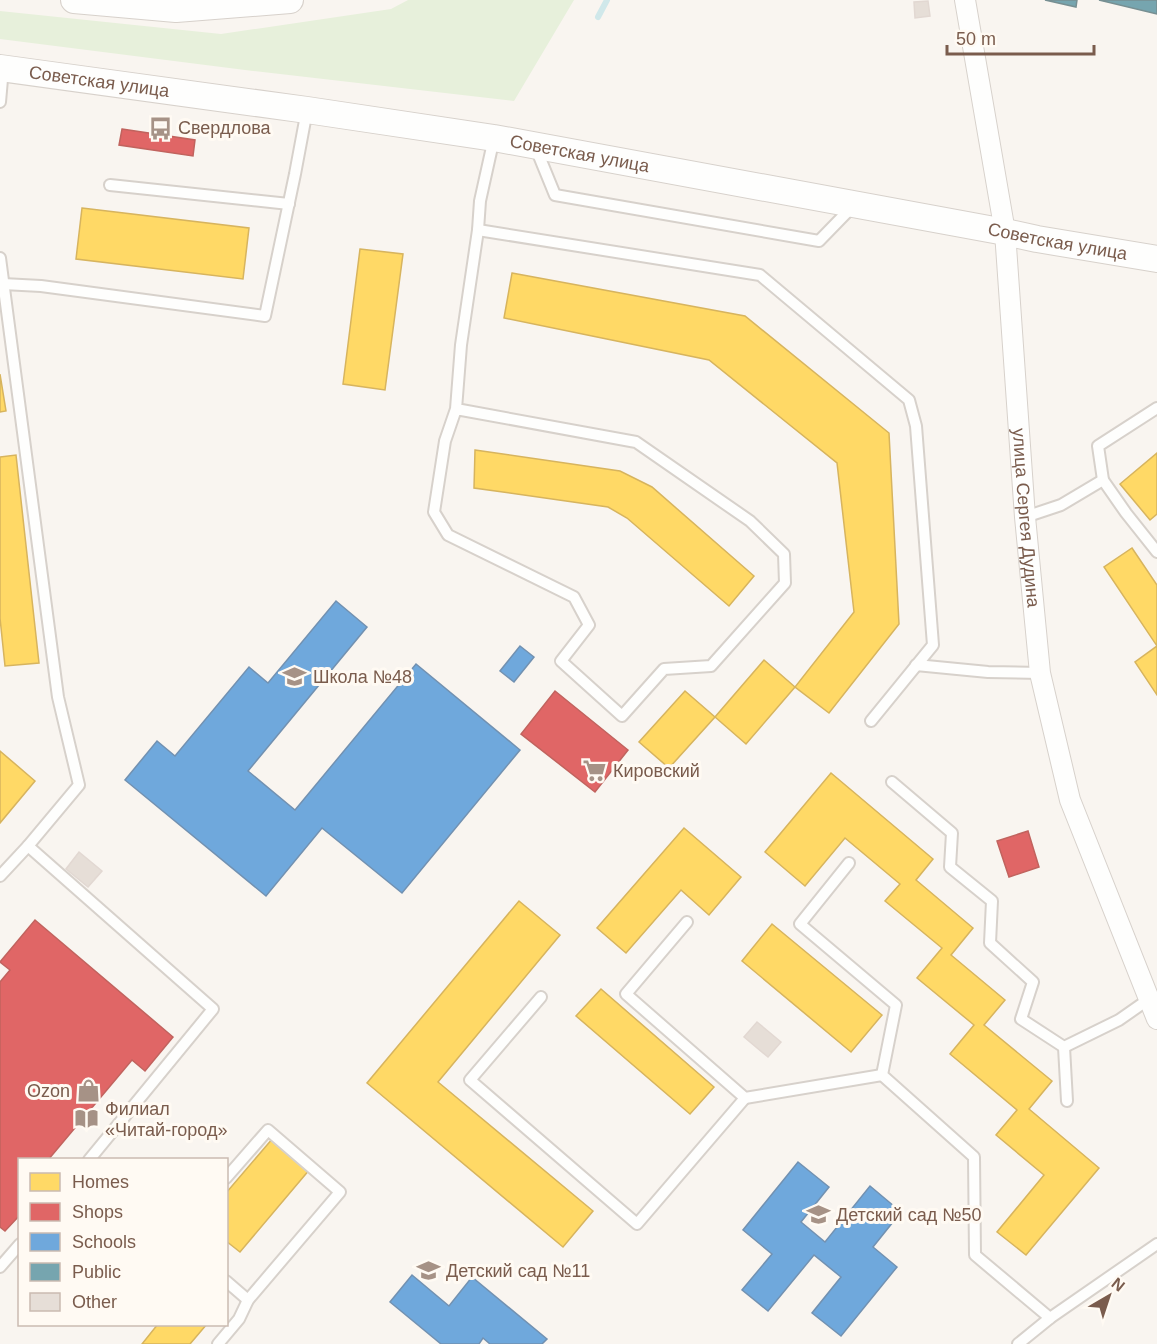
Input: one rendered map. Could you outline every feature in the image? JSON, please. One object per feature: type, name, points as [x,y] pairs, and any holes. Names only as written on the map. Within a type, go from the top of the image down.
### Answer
[{"type":"street","points":[[74,0],[176,9],[290,0]]},
{"type":"street","name":"улица Сергея Дудина","points":[[965,0],[1005,232],[1025,517],[1040,673],[1070,800],[1157,1019]]},
{"type":"street","name":"Советская улица","points":[[1,68],[494,138],[1037,239],[1157,259]]},
{"type":"lane","points":[[0,102],[1,68]]},
{"type":"lane","points":[[3,284],[41,286],[265,316],[307,110]]},
{"type":"lane","points":[[456,409],[636,442],[750,521],[784,554],[785,583],[711,666],[664,669],[622,716],[561,661],[589,625],[574,597],[448,535],[434,513],[445,441],[456,409],[461,345],[478,230],[480,201],[494,138]]},
{"type":"lane","points":[[535,146],[555,195],[819,241],[855,205]]},
{"type":"lane","points":[[110,185],[289,204]]},
{"type":"lane","points":[[478,230],[760,275],[909,400],[916,426],[933,645],[871,721]]},
{"type":"lane","points":[[0,258],[58,698],[79,785],[0,876]]},
{"type":"lane","points":[[1155,545],[1103,480],[1098,446],[1157,408]]},
{"type":"lane","points":[[1025,517],[1061,505],[1103,480]]},
{"type":"lane","points":[[916,665],[988,672],[1040,673]]},
{"type":"lane","points":[[892,782],[952,833],[950,867],[992,901],[990,943],[1033,982],[1021,1019],[1064,1047]]},
{"type":"lane","points":[[28,846],[213,1009],[91,1158]]},
{"type":"lane","points":[[849,863],[800,924],[896,1005],[882,1076]]},
{"type":"lane","points":[[687,922],[626,994],[745,1098]]},
{"type":"lane","points":[[541,997],[470,1080],[637,1224],[745,1098],[882,1076]]},
{"type":"lane","points":[[1064,1047],[1119,1020],[1149,999]]},
{"type":"lane","points":[[1064,1047],[1067,1101]]},
{"type":"lane","points":[[882,1076],[974,1157],[975,1255],[1050,1318]]},
{"type":"lane","points":[[218,1344],[239,1319],[248,1300],[340,1191],[268,1130],[228,1176]]},
{"type":"lane","points":[[1018,1344],[1050,1318],[1157,1244]]},
{"type":"lane","points":[[0,1267],[18,1246]]},
{"type":"lane","points":[[228,1283],[248,1300]]},
{"type":"green space","points":[[408,0],[574,0],[514,101],[0,39],[0,11],[221,34],[391,9]]},
{"type":"building: Homes","points":[[82,208],[249,228],[243,279],[76,259]]},
{"type":"building: Homes","points":[[360,249],[403,254],[385,390],[343,384]]},
{"type":"building: Homes","points":[[512,273],[745,316],[889,433],[899,624],[829,713],[795,687],[854,612],[837,463],[709,360],[504,318]]},
{"type":"building: Homes","points":[[0,374],[6,411],[0,412]]},
{"type":"building: Homes","points":[[475,450],[620,471],[652,487],[754,576],[729,606],[627,518],[608,507],[474,488]]},
{"type":"building: Homes","points":[[1157,453],[1157,514],[1150,520],[1120,484]]},
{"type":"building: Homes","points":[[16,455],[39,663],[5,666],[0,618],[0,457]]},
{"type":"building: Homes","points":[[1132,548],[1157,585],[1157,646],[1104,567]]},
{"type":"building: Homes","points":[[1157,646],[1157,695],[1135,662]]},
{"type":"building: Homes","points":[[764,660],[795,687],[746,744],[715,717]]},
{"type":"building: Homes","points":[[685,691],[715,717],[669,768],[639,742]]},
{"type":"building: Homes","points":[[0,751],[35,781],[0,823]]},
{"type":"building: Homes","points":[[831,773],[933,859],[916,880],[973,928],[951,955],[1005,1000],[984,1025],[1052,1081],[1029,1109],[1099,1168],[1026,1255],[997,1232],[1044,1175],[996,1135],[1017,1110],[950,1054],[974,1025],[917,978],[942,948],[885,901],[900,884],[845,838],[805,886],[765,852]]},
{"type":"building: Homes","points":[[684,828],[741,877],[709,915],[681,890],[626,953],[597,928]]},
{"type":"building: Homes","points":[[519,901],[560,935],[438,1082],[593,1211],[563,1247],[367,1083]]},
{"type":"building: Homes","points":[[772,924],[882,1015],[851,1052],[742,961]]},
{"type":"building: Homes","points":[[601,989],[714,1087],[690,1114],[576,1016]]},
{"type":"building: Homes","points":[[273,1138],[310,1169],[240,1252],[228,1243],[228,1191]]},
{"type":"building: Homes","points":[[156,1326],[205,1326],[190,1344],[142,1344]]},
{"type":"building: Shops","points":[[122,129],[195,140],[193,156],[119,145]]},
{"type":"building: Shops","points":[[555,691],[628,750],[595,792],[521,734]]},
{"type":"building: Shops","points":[[1028,831],[1039,867],[1009,877],[997,841]]},
{"type":"building: Shops","points":[[35,920],[173,1037],[145,1071],[132,1060],[50,1158],[18,1158],[18,1217],[5,1231],[0,1227],[0,982],[10,970],[0,962]]},
{"type":"building: Schools","points":[[336,601],[367,627],[248,771],[295,810],[416,664],[520,750],[402,893],[322,828],[266,896],[125,780],[157,741],[175,756],[249,667],[268,683]]},
{"type":"building: Schools","points":[[520,646],[534,657],[514,682],[500,671]]},
{"type":"building: Schools","points":[[798,1162],[829,1187],[801,1222],[825,1242],[870,1186],[901,1212],[873,1247],[897,1267],[841,1336],[812,1313],[841,1277],[814,1255],[768,1311],[742,1290],[772,1254],[743,1230]]},
{"type":"building: Schools","points":[[412,1275],[449,1306],[472,1277],[547,1339],[542,1344],[490,1344],[483,1338],[479,1344],[441,1344],[390,1302]]},
{"type":"building: Public","points":[[1045,0],[1077,0],[1076,7]]},
{"type":"building: Public","points":[[1099,0],[1157,0],[1157,14]]},
{"type":"building: Other","points":[[928,1],[930,16],[915,18],[914,2]]},
{"type":"building: Other","points":[[79,852],[102,871],[88,887],[66,869]]},
{"type":"building: Other","points":[[757,1022],[781,1042],[768,1057],[744,1037]]},
{"type":"waterway","points":[[598,17],[607,0]]},
{"type":"place","name":"Свердлова","points":[[160,128]]},
{"type":"place","name":"Школа №48","points":[[295,677]]},
{"type":"place","name":"Кировский","points":[[595,771]]},
{"type":"place","name":"Ozon","points":[[88,1091]]},
{"type":"place","name":"Филиал «Читай-город»","points":[[87,1119]]},
{"type":"place","name":"Детский сад №50","points":[[818,1215]]},
{"type":"place","name":"Детский сад №11","points":[[428,1271]]}]
